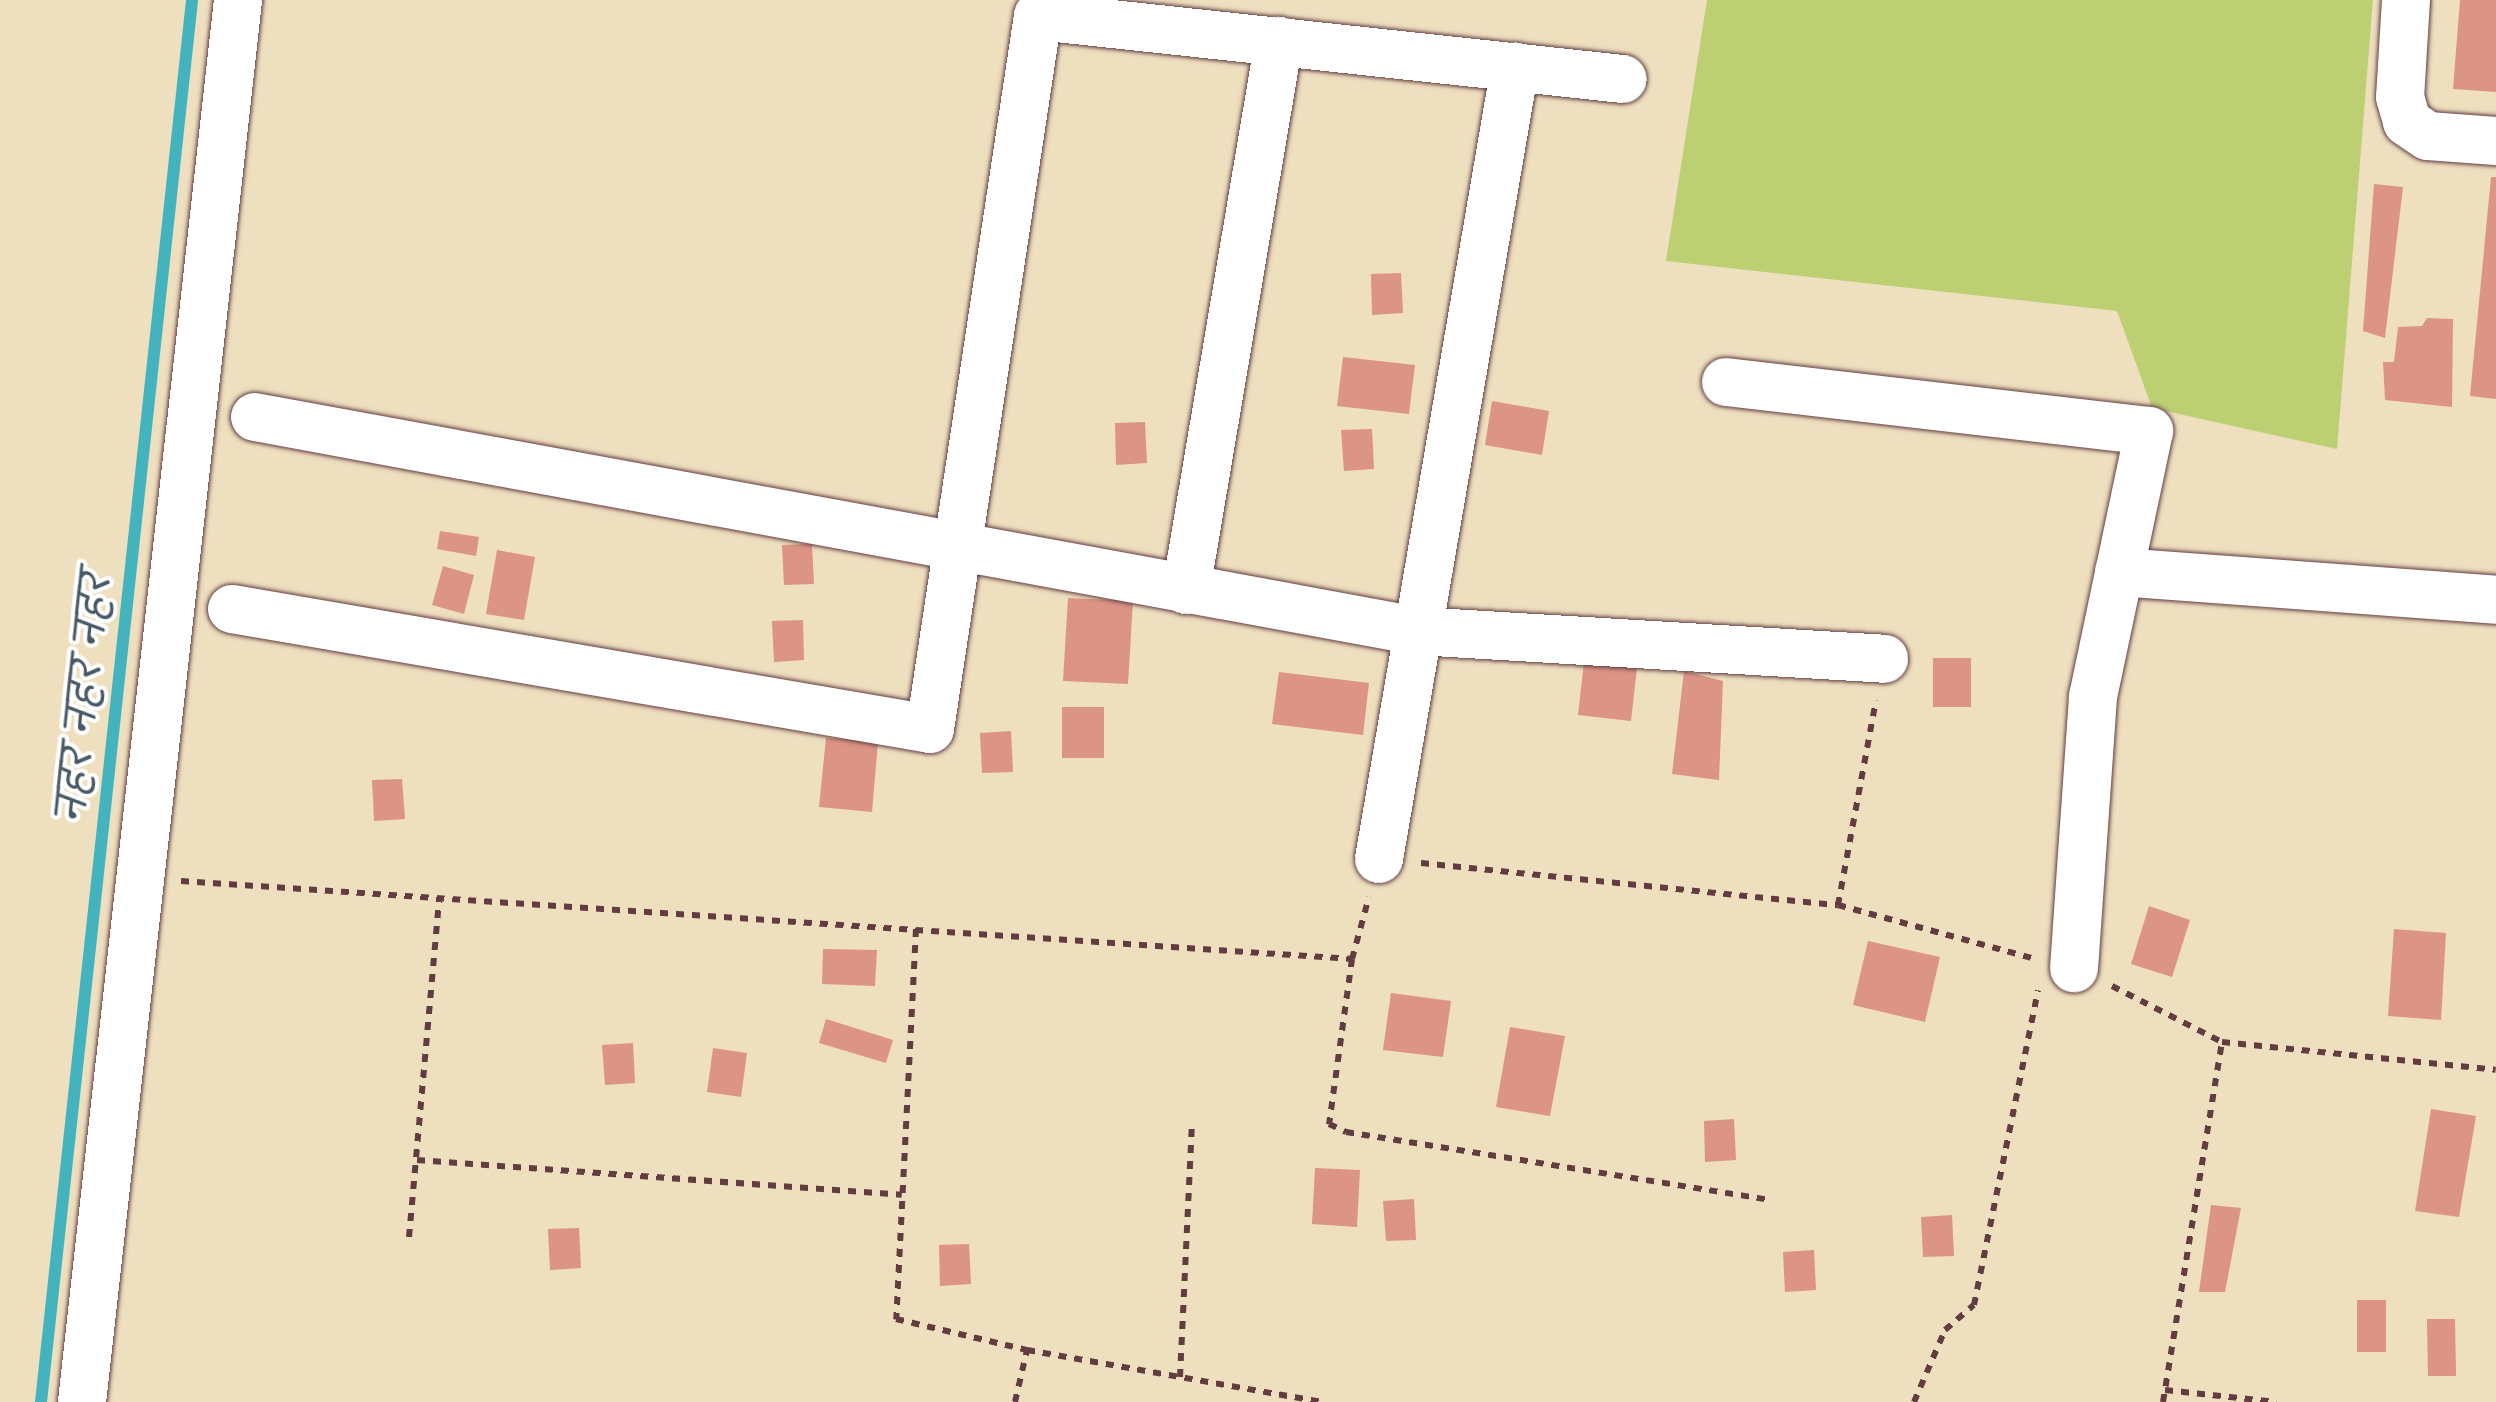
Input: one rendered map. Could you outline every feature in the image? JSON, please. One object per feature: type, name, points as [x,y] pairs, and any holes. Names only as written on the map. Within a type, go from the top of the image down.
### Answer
[{"type":"street","points":[[82,1402],[238,0]]},
{"type":"street","points":[[2406,0],[2400,97],[2407,122],[2428,136],[2496,141]]},
{"type":"street","points":[[232,608],[930,728],[1038,16],[1623,79]]},
{"type":"street","points":[[1186,590],[1279,41]]},
{"type":"street","points":[[1379,858],[1515,67]]},
{"type":"street","points":[[1726,382],[2148,431],[2093,697],[2059,965]]},
{"type":"street","points":[[255,417],[1416,631],[1884,659]]},
{"type":"street","points":[[2120,572],[2496,600]]},
{"type":"path","points":[[1838,905],[1884,659]]},
{"type":"path","points":[[1770,1200],[1346,1132],[1329,1124],[1352,959],[1379,858],[1838,905],[2059,965],[2222,1042],[2496,1070]]},
{"type":"path","points":[[139,878],[1352,959]]},
{"type":"path","points":[[410,1237],[439,898]]},
{"type":"path","points":[[916,930],[896,1320],[1027,1350],[1323,1402]]},
{"type":"path","points":[[1914,1402],[1945,1330],[1974,1306],[2059,965]]},
{"type":"path","points":[[2163,1402],[2222,1042]]},
{"type":"path","points":[[1180,1377],[1192,1122]]},
{"type":"path","points":[[417,1160],[902,1195]]},
{"type":"path","points":[[1016,1402],[1027,1350]]},
{"type":"path","points":[[2165,1390],[2276,1402]]},
{"type":"green space","points":[[1707,0],[2373,0],[2337,449],[2152,408],[2117,311],[1666,261]]},
{"type":"building","points":[[2460,0],[2496,0],[2496,92],[2453,89]]},
{"type":"building","points":[[2491,177],[2496,177],[2496,399],[2470,396]]},
{"type":"building","points":[[2374,184],[2403,187],[2385,338],[2363,331]]},
{"type":"building","points":[[1401,273],[1403,313],[1372,315],[1371,274]]},
{"type":"building","points":[[2427,318],[2453,319],[2452,407],[2385,400],[2383,362],[2394,362],[2398,327],[2422,326]]},
{"type":"building","points":[[1343,357],[1415,365],[1409,414],[1337,406]]},
{"type":"building","points":[[1492,401],[1549,411],[1542,455],[1485,445]]},
{"type":"building","points":[[1145,422],[1147,463],[1116,465],[1115,423]]},
{"type":"building","points":[[1372,429],[1374,469],[1344,471],[1341,430]]},
{"type":"building","points":[[440,531],[479,537],[476,556],[437,549]]},
{"type":"building","points":[[812,544],[814,584],[784,585],[782,545]]},
{"type":"building","points":[[497,550],[535,557],[524,620],[486,614]]},
{"type":"building","points":[[443,566],[474,575],[464,614],[432,605]]},
{"type":"building","points":[[1068,598],[1133,601],[1128,684],[1063,681]]},
{"type":"building","points":[[803,620],[804,660],[774,662],[772,621]]},
{"type":"building","points":[[1933,658],[1971,658],[1971,707],[1933,707]]},
{"type":"building","points":[[1584,662],[1637,668],[1631,721],[1578,715]]},
{"type":"building","points":[[1684,671],[1723,681],[1719,780],[1672,774]]},
{"type":"building","points":[[1279,672],[1369,683],[1363,735],[1272,724]]},
{"type":"building","points":[[1062,707],[1104,707],[1104,758],[1062,758]]},
{"type":"building","points":[[1011,731],[1013,772],[982,773],[980,733]]},
{"type":"building","points":[[826,738],[878,742],[872,812],[819,807]]},
{"type":"building","points":[[402,779],[405,819],[374,821],[372,780]]},
{"type":"building","points":[[2149,906],[2190,920],[2172,977],[2131,964]]},
{"type":"building","points":[[2394,929],[2446,933],[2441,1020],[2388,1016]]},
{"type":"building","points":[[1868,941],[1940,957],[1925,1022],[1853,1005]]},
{"type":"building","points":[[823,949],[877,950],[875,986],[822,984]]},
{"type":"building","points":[[1391,993],[1451,1001],[1443,1057],[1383,1050]]},
{"type":"building","points":[[826,1019],[893,1040],[886,1063],[819,1043]]},
{"type":"building","points":[[1510,1027],[1565,1036],[1550,1116],[1496,1107]]},
{"type":"building","points":[[633,1043],[635,1083],[605,1085],[602,1045]]},
{"type":"building","points":[[713,1048],[747,1053],[741,1097],[707,1092]]},
{"type":"building","points":[[2431,1109],[2476,1116],[2459,1217],[2415,1211]]},
{"type":"building","points":[[1734,1119],[1736,1160],[1705,1162],[1704,1121]]},
{"type":"building","points":[[1315,1168],[1360,1170],[1357,1227],[1312,1224]]},
{"type":"building","points":[[1414,1199],[1416,1240],[1386,1241],[1383,1201]]},
{"type":"building","points":[[2211,1205],[2241,1208],[2225,1292],[2199,1292]]},
{"type":"building","points":[[1952,1215],[1954,1256],[1923,1257],[1921,1217]]},
{"type":"building","points":[[579,1228],[581,1268],[550,1270],[548,1229]]},
{"type":"building","points":[[969,1244],[971,1284],[940,1286],[939,1245]]},
{"type":"building","points":[[1814,1250],[1816,1290],[1785,1292],[1783,1252]]},
{"type":"building","points":[[2357,1300],[2386,1300],[2386,1352],[2357,1352]]},
{"type":"building","points":[[2427,1319],[2455,1319],[2456,1376],[2428,1376]]},
{"type":"waterway","name":"नहर नहर नहर","points":[[41,1402],[192,0]]}]
